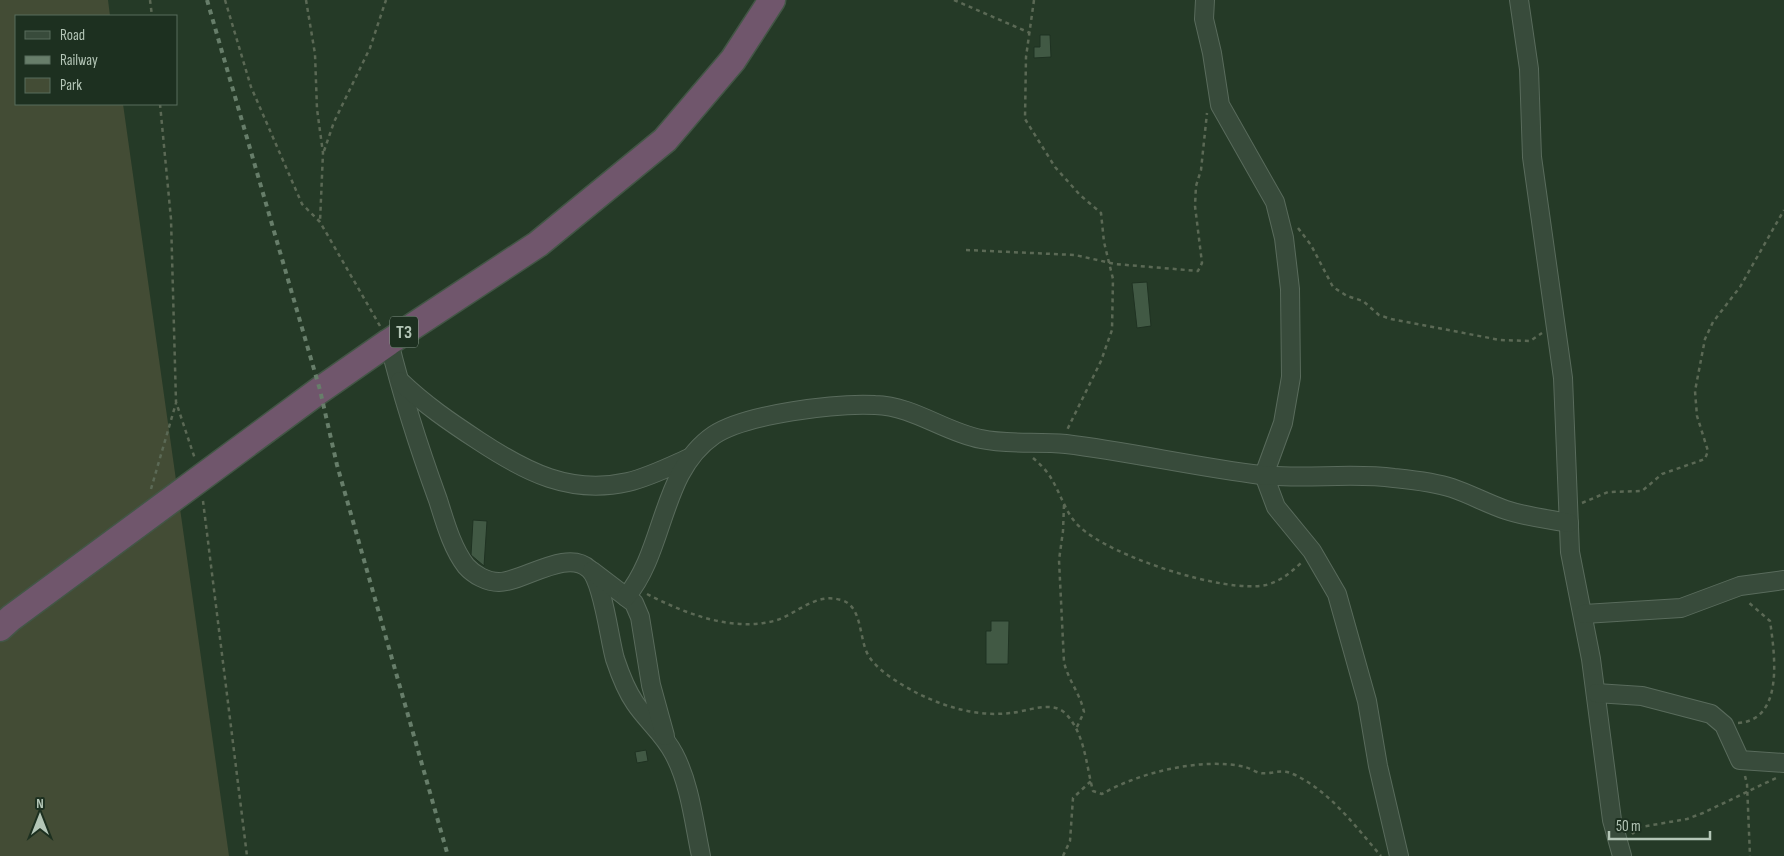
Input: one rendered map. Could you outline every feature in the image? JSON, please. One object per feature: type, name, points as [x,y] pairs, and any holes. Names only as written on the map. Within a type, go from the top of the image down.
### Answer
[{"type":"highway","name":"T3","points":[[0,628],[201,478],[389,342],[538,244],[665,140],[733,60],[772,0]]},
{"type":"street","points":[[1205,0],[1203,12],[1212,53],[1216,88],[1224,113],[1275,202],[1284,238],[1290,289],[1291,377],[1283,423],[1264,475],[1276,507],[1312,551],[1337,594],[1348,627],[1367,701],[1378,766],[1399,856]]},
{"type":"street","points":[[1518,0],[1529,68],[1532,157],[1563,378],[1572,560],[1584,614],[1612,820],[1621,851]]},
{"type":"street","points":[[389,342],[398,378],[449,533],[466,566],[484,580],[500,582],[557,564],[578,563],[630,592],[640,617],[651,685],[665,739],[681,772],[701,856]]},
{"type":"street","points":[[398,378],[424,404],[512,463],[566,484],[594,486],[628,482],[689,458]]},
{"type":"street","points":[[630,592],[656,540],[676,482],[689,458],[716,434],[750,421],[813,408],[873,404],[890,406],[919,414],[963,434],[982,440],[1060,443],[1264,475],[1377,476],[1408,480],[1450,488],[1505,510],[1527,516],[1569,517]]},
{"type":"street","points":[[589,569],[601,593],[607,630],[623,680],[635,703],[665,739]]},
{"type":"street","points":[[1584,614],[1681,608],[1733,588],[1784,580]]},
{"type":"street","points":[[1596,693],[1650,697],[1669,704],[1703,711],[1722,721],[1738,758],[1781,770]]},
{"type":"path","points":[[150,0],[152,15]]},
{"type":"path","points":[[225,0],[250,87],[302,204],[320,222],[389,342]]},
{"type":"path","points":[[306,0],[315,54],[317,109],[323,153],[320,222]]},
{"type":"path","points":[[323,153],[334,122],[370,48],[386,0]]},
{"type":"path","points":[[954,0],[1030,33]]},
{"type":"path","points":[[1034,0],[1025,86],[1025,119],[1054,166],[1080,195],[1101,213],[1104,242],[1110,262],[1114,295],[1112,330],[1101,361],[1060,443]]},
{"type":"path","points":[[966,250],[1075,255],[1110,262],[1193,271],[1201,268],[1195,206],[1196,186],[1201,170],[1205,120],[1216,88]]},
{"type":"path","points":[[160,105],[171,219],[176,402],[201,478],[246,856]]},
{"type":"path","points":[[1569,517],[1570,507],[1608,492],[1642,491],[1662,474],[1705,460],[1708,451],[1697,416],[1695,391],[1705,339],[1713,322],[1740,287],[1784,210]]},
{"type":"path","points":[[1295,225],[1312,245],[1333,287],[1347,296],[1363,300],[1379,315],[1423,326],[1517,342],[1530,341],[1555,323]]},
{"type":"path","points":[[150,493],[176,402]]},
{"type":"path","points":[[1016,442],[1051,477],[1078,526],[1102,543],[1171,571],[1213,582],[1252,586],[1279,581],[1312,551]]},
{"type":"path","points":[[1064,503],[1059,560],[1064,662],[1071,685],[1079,696],[1084,712],[1076,729]]},
{"type":"path","points":[[1722,721],[1744,722],[1760,716],[1770,707],[1775,690],[1769,619],[1733,588]]},
{"type":"path","points":[[630,592],[702,617],[730,623],[772,621],[819,600],[841,600],[853,609],[869,657],[906,686],[923,696],[971,712],[1012,713],[1052,707],[1065,714],[1076,729],[1087,759],[1093,791],[1102,794],[1132,778],[1187,766],[1236,766],[1263,773],[1285,771],[1304,780],[1331,800],[1381,856]]},
{"type":"path","points":[[1738,758],[1747,784],[1750,856]]},
{"type":"path","points":[[1621,851],[1624,838],[1641,828],[1687,819],[1728,799],[1747,794],[1750,790],[1781,770]]},
{"type":"path","points":[[1063,856],[1070,841],[1073,798],[1091,781]]},
{"type":"green space","points":[[0,0],[108,0],[110,15],[15,15],[15,105],[123,105],[229,856],[0,856]]},
{"type":"building","points":[[1040,35],[1050,35],[1051,57],[1034,58],[1034,47],[1040,47]]},
{"type":"building","points":[[1147,282],[1151,326],[1137,328],[1132,283]]},
{"type":"building","points":[[473,520],[487,521],[484,566],[471,555]]},
{"type":"building","points":[[991,621],[1009,621],[1008,664],[986,664],[986,631],[991,631]]},
{"type":"building","points":[[646,750],[648,761],[637,763],[635,752]]},
{"type":"railway","points":[[207,0],[320,390],[337,465],[448,856]]}]
